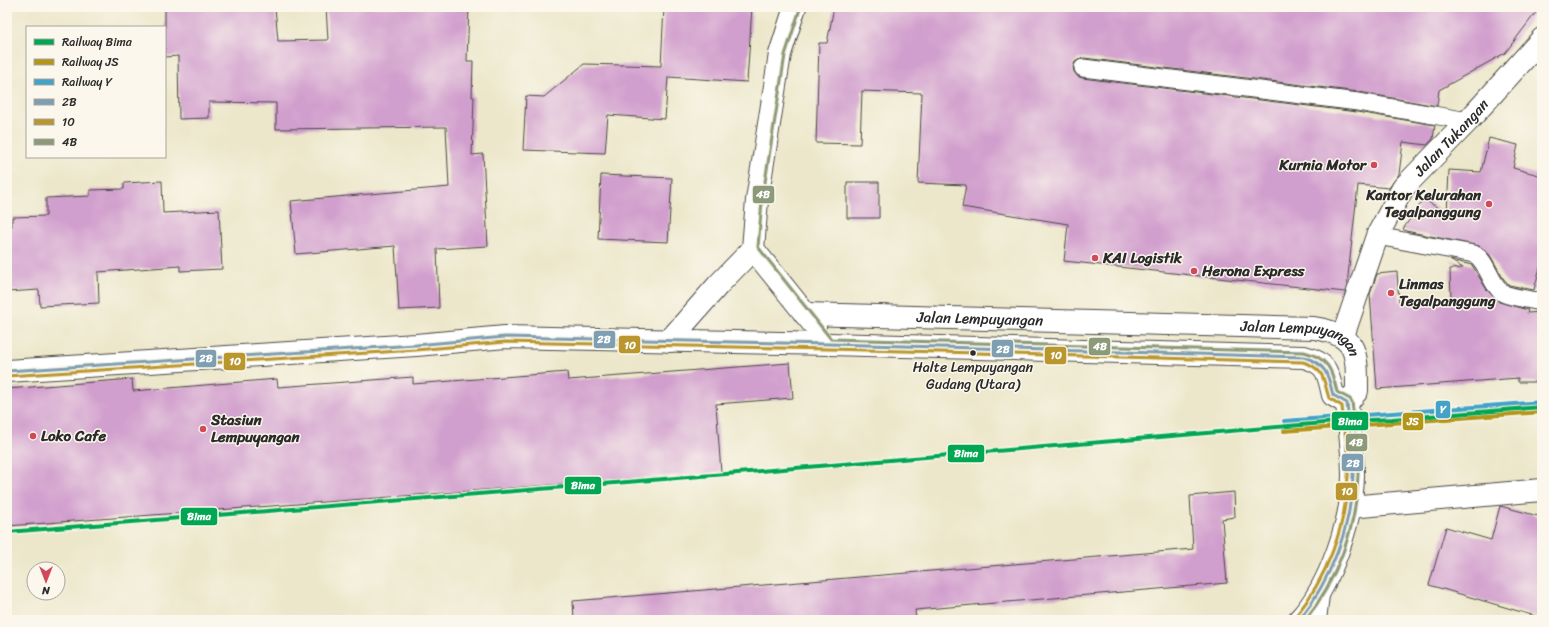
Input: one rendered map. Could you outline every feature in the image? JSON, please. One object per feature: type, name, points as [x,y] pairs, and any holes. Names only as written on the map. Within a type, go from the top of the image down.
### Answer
[{"type":"street","points":[[669,341],[753,248],[757,200],[780,54],[795,7]]},
{"type":"street","name":"Jalan Tukangan","points":[[1343,336],[1377,236],[1403,188],[1468,121],[1542,40]]},
{"type":"street","points":[[753,248],[829,344]]},
{"type":"street","name":"Jalan Lempuyangan","points":[[7,372],[416,345],[505,337],[1304,357],[1320,363],[1325,368],[1329,375],[1333,395],[1347,403],[1357,392],[1356,358],[1352,346],[1343,336],[1328,330],[1314,328],[805,314]]},
{"type":"street","points":[[1299,620],[1318,595],[1329,574],[1350,507],[1353,474],[1347,403]]},
{"type":"street","points":[[1350,507],[1542,490]]},
{"type":"street","points":[[1315,620],[1318,595]]},
{"type":"lane","points":[[1083,68],[1358,102],[1468,121]]},
{"type":"lane","points":[[1377,236],[1474,254],[1479,256],[1494,283],[1504,294],[1542,302]]},
{"type":"building","points":[[165,7],[275,7],[278,41],[328,40],[326,7],[469,7],[467,61],[473,61],[472,97],[474,97],[472,155],[483,154],[488,246],[437,249],[439,308],[399,310],[395,246],[296,254],[291,201],[449,187],[446,127],[276,129],[276,103],[209,102],[209,118],[179,119],[178,56],[166,57]]},
{"type":"building","points":[[664,7],[752,7],[747,82],[668,77],[665,119],[608,115],[605,153],[523,150],[526,96],[544,97],[584,64],[661,66]]},
{"type":"building","points":[[834,7],[1458,7],[1483,9],[1484,7],[1540,7],[1505,53],[1439,90],[1437,106],[1359,92],[1084,58],[1075,62],[1073,67],[1074,72],[1077,76],[1082,78],[1357,112],[1435,125],[1433,139],[1427,145],[1403,142],[1399,174],[1389,188],[1358,185],[1345,292],[1064,261],[1068,224],[962,207],[966,185],[918,183],[922,93],[862,91],[860,144],[816,143],[819,43],[827,43]]},
{"type":"building","points":[[1489,138],[1518,145],[1513,168],[1542,176],[1542,260],[1534,290],[1509,285],[1503,278],[1490,255],[1479,246],[1406,231],[1403,229],[1424,199],[1447,214],[1449,170],[1481,172]]},
{"type":"building","points":[[601,175],[672,178],[668,242],[598,239]]},
{"type":"building","points":[[162,181],[163,213],[219,210],[222,269],[180,271],[180,266],[98,272],[99,303],[40,306],[39,290],[7,292],[7,226],[12,226],[12,217],[46,216],[46,198],[90,196],[90,190],[124,189],[124,183]]},
{"type":"building","points":[[847,182],[879,182],[879,218],[847,218]]},
{"type":"building","points":[[1450,260],[1472,265],[1487,290],[1499,302],[1528,310],[1527,313],[1542,312],[1542,382],[1518,382],[1518,378],[1377,389],[1370,294],[1377,274],[1397,272],[1399,302],[1451,298],[1450,269],[1463,268]]},
{"type":"building","points":[[790,363],[793,398],[716,404],[721,472],[7,526],[7,389],[132,379],[133,391],[277,379],[278,387],[413,377],[413,384],[567,372],[568,380]]},
{"type":"building","points":[[1234,492],[1235,517],[1222,519],[1227,583],[915,610],[916,620],[574,620],[573,601],[1193,549],[1190,496]]},
{"type":"building","points":[[1500,506],[1542,517],[1542,618],[1429,585],[1446,527],[1491,540]]},
{"type":"rail line","name":"Y","points":[[1284,421],[1542,402]]},
{"type":"rail line","name":"Bima","points":[[7,532],[726,474],[1348,421],[1542,407]]},
{"type":"rail line","name":"JS","points":[[1284,431],[1542,412]]},
{"type":"transit line","name":"4B","points":[[800,9],[785,55],[762,201],[758,247],[831,339],[1304,352],[1319,358],[1324,361],[1331,371],[1337,392],[1350,399],[1352,402],[1357,448],[1357,494],[1349,533],[1336,570],[1327,588],[1305,620]]},
{"type":"transit line","name":"2B","points":[[7,371],[416,345],[505,337],[1304,357],[1322,367],[1329,381],[1333,395],[1347,403],[1352,449],[1353,476],[1348,515],[1330,571],[1321,588],[1299,620]]},
{"type":"transit line","name":"10","points":[[7,376],[416,350],[505,342],[1303,362],[1319,371],[1324,380],[1329,398],[1342,406],[1347,450],[1348,476],[1343,514],[1333,551],[1316,586],[1295,617]]},
{"type":"place","name":"Kurnia Motor","points":[[1374,165]]},
{"type":"place","name":"Kantor Kelurahan Tegalpanggung","points":[[1489,204]]},
{"type":"place","name":"KAI Logistik","points":[[1095,258]]},
{"type":"place","name":"Herona Express","points":[[1194,271]]},
{"type":"place","name":"Linmas Tegalpanggung","points":[[1391,293]]},
{"type":"place","name":"Halte Lempuyangan Gudang (Utara)","points":[[973,353]]},
{"type":"place","name":"Stasiun Lempuyangan","points":[[203,429]]},
{"type":"place","name":"Loko Cafe","points":[[33,436]]}]
